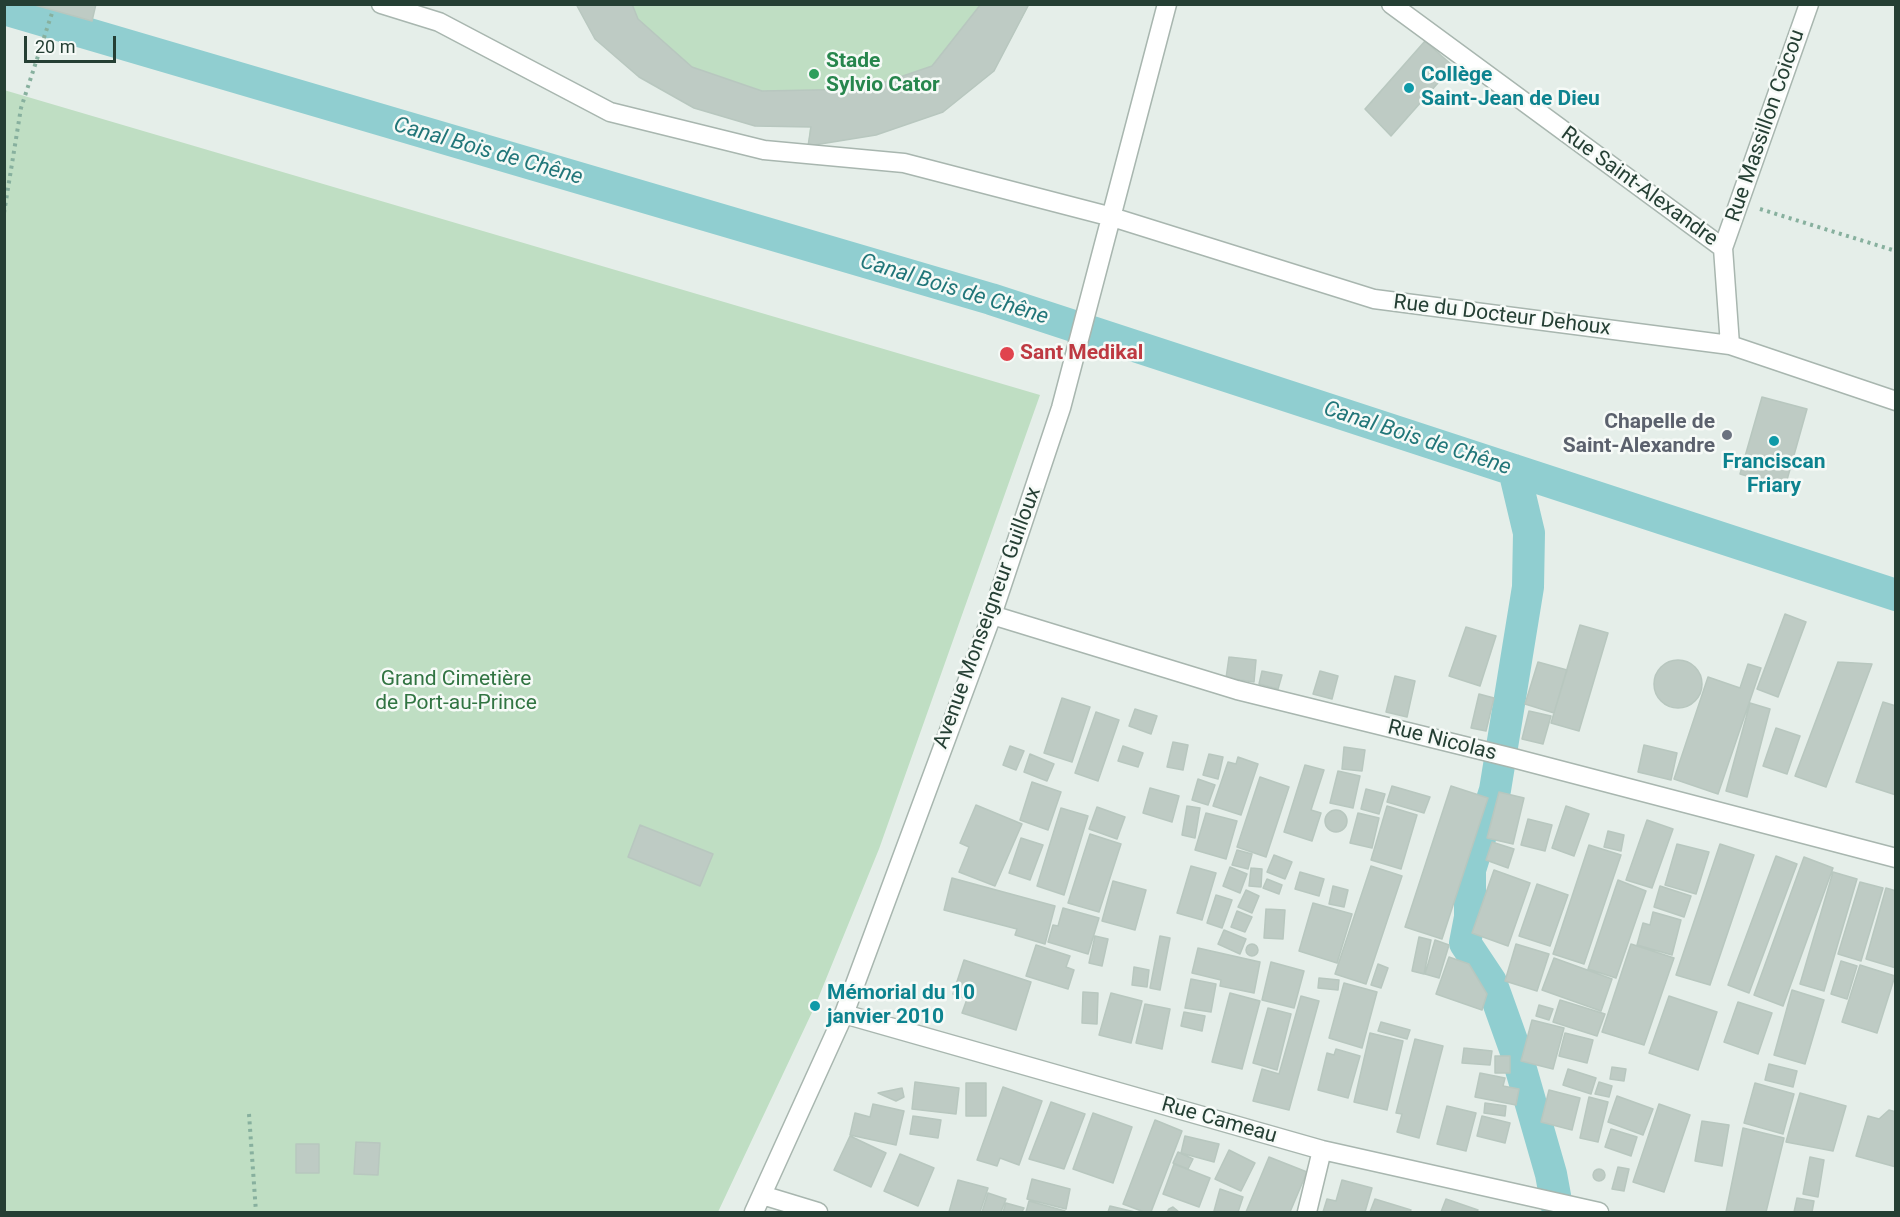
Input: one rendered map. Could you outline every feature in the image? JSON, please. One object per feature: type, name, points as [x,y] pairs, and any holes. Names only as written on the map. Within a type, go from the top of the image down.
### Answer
[{"type":"street","name":"Rue du Docteur Dehoux","points":[[381,4],[439,22],[610,112],[764,150],[904,163],[1112,217],[1374,299],[1730,345],[1896,401]]},
{"type":"street","name":"Avenue Monseigneur Guilloux","points":[[754,1212],[844,1014],[992,615],[1062,408],[1167,4]]},
{"type":"street","name":"Rue Saint-Alexandre","points":[[1391,4],[1723,248],[1730,345]]},
{"type":"street","name":"Rue Massillon Coicou","points":[[1723,248],[1809,4]]},
{"type":"street","name":"Rue Nicolas","points":[[992,615],[1237,690],[1513,758],[1896,858]]},
{"type":"street","name":"Rue Cameau","points":[[844,1014],[1322,1150],[1590,1210]]},
{"type":"street","points":[[1307,1212],[1322,1150]]},
{"type":"street","points":[[762,1195],[818,1212]]},
{"type":"path","points":[[4,213],[21,108],[53,10]]},
{"type":"path","points":[[1739,208],[1757,208],[1896,251]]},
{"type":"path","points":[[249,1114],[256,1212]]},
{"type":"green space","name":"Stade Sylvio Cator","points":[[576,5],[1029,5],[994,71],[943,112],[876,135],[808,146],[810,127],[755,126],[694,108]]},
{"type":"green space","name":"Grand Cimetière de Port-au-Prince","points":[[4,90],[1040,395],[879,849],[815,1006],[718,1212],[5,1212]]},
{"type":"building","points":[[31,4],[96,4],[92,21]]},
{"type":"building","points":[[576,4],[632,4],[638,19],[692,67],[762,91],[865,89],[932,66],[981,4],[1029,4],[994,71],[943,112],[876,135],[808,146],[811,127],[755,126],[694,108],[639,77],[595,39]]},
{"type":"building","name":"Collège Saint-Jean de Dieu","points":[[1425,41],[1453,66],[1391,136],[1365,109]]},
{"type":"building","name":"Franciscan Friary","points":[[1762,397],[1807,409],[1785,487],[1740,474]]},
{"type":"building","points":[[1785,614],[1806,622],[1778,697],[1757,689]]},
{"type":"building","points":[[1580,625],[1608,633],[1579,731],[1551,723]]},
{"type":"building","points":[[1466,627],[1496,636],[1480,686],[1449,676]]},
{"type":"building","points":[[1229,657],[1256,660],[1254,682],[1226,678]]},
{"type":"building","points":[[1678,660],[1695,667],[1702,684],[1695,701],[1678,708],[1661,701],[1654,684],[1661,667]]},
{"type":"building","points":[[1538,662],[1567,670],[1554,713],[1525,704]]},
{"type":"building","points":[[1838,662],[1872,664],[1826,787],[1795,776]]},
{"type":"building","points":[[1748,664],[1761,668],[1718,794],[1674,779],[1708,677],[1740,688]]},
{"type":"building","points":[[1262,671],[1282,675],[1278,689],[1259,684]]},
{"type":"building","points":[[1320,671],[1338,676],[1332,699],[1313,694]]},
{"type":"building","points":[[1395,676],[1415,681],[1407,717],[1386,712]]},
{"type":"building","points":[[1479,694],[1494,698],[1486,731],[1471,728]]},
{"type":"building","points":[[1062,698],[1090,707],[1072,762],[1044,753]]},
{"type":"building","points":[[1883,702],[1896,706],[1896,795],[1856,782]]},
{"type":"building","points":[[1750,703],[1770,709],[1747,797],[1726,791]]},
{"type":"building","points":[[1135,709],[1157,716],[1151,734],[1129,726]]},
{"type":"building","points":[[1529,711],[1551,716],[1543,744],[1522,739]]},
{"type":"building","points":[[1096,712],[1119,720],[1098,781],[1075,773]]},
{"type":"building","points":[[1776,728],[1800,736],[1787,774],[1763,766]]},
{"type":"building","points":[[1173,742],[1188,745],[1183,770],[1167,767]]},
{"type":"building","points":[[1644,745],[1677,753],[1671,780],[1638,772]]},
{"type":"building","points":[[1010,746],[1024,751],[1016,770],[1003,765]]},
{"type":"building","points":[[1123,746],[1143,753],[1138,767],[1118,761]]},
{"type":"building","points":[[1344,747],[1365,750],[1362,771],[1342,769]]},
{"type":"building","points":[[1030,754],[1054,764],[1047,781],[1024,772]]},
{"type":"building","points":[[1209,754],[1223,757],[1218,779],[1203,775]]},
{"type":"building","points":[[1238,757],[1258,764],[1241,815],[1213,806],[1228,762],[1236,764]]},
{"type":"building","points":[[1305,765],[1324,770],[1311,810],[1321,813],[1312,841],[1284,832]]},
{"type":"building","points":[[1338,771],[1360,776],[1353,808],[1330,803]]},
{"type":"building","points":[[1260,777],[1289,787],[1266,857],[1237,847]]},
{"type":"building","points":[[1198,779],[1215,785],[1208,805],[1192,800]]},
{"type":"building","points":[[1032,782],[1061,792],[1048,830],[1020,820]]},
{"type":"building","points":[[1392,786],[1430,797],[1424,813],[1387,802]]},
{"type":"building","points":[[1451,786],[1488,798],[1442,939],[1405,927]]},
{"type":"building","points":[[1150,788],[1179,796],[1172,822],[1143,813]]},
{"type":"building","points":[[1366,789],[1385,794],[1379,814],[1361,809]]},
{"type":"building","points":[[1499,792],[1524,798],[1513,844],[1487,838]]},
{"type":"building","points":[[976,805],[1022,824],[995,886],[959,872],[969,847],[960,843]]},
{"type":"building","points":[[1187,806],[1200,808],[1195,838],[1182,835]]},
{"type":"building","points":[[1387,806],[1417,815],[1401,869],[1371,860]]},
{"type":"building","points":[[1566,806],[1589,814],[1574,856],[1552,848]]},
{"type":"building","points":[[1097,807],[1125,817],[1117,839],[1089,829]]},
{"type":"building","points":[[1061,808],[1088,816],[1064,895],[1037,886]]},
{"type":"building","points":[[1336,810],[1344,813],[1347,821],[1344,829],[1336,832],[1328,829],[1325,821],[1328,813]]},
{"type":"building","points":[[1206,813],[1237,821],[1226,859],[1195,850]]},
{"type":"building","points":[[1358,813],[1379,818],[1372,848],[1350,843]]},
{"type":"building","points":[[1528,819],[1552,825],[1545,851],[1521,845]]},
{"type":"building","points":[[1647,820],[1673,829],[1652,888],[1626,880]]},
{"type":"building","points":[[640,825],[713,854],[700,886],[628,857]]},
{"type":"building","points":[[1608,831],[1624,835],[1621,851],[1604,847]]},
{"type":"building","points":[[1090,834],[1121,844],[1099,912],[1068,903]]},
{"type":"building","points":[[1021,838],[1043,845],[1030,880],[1009,873]]},
{"type":"building","points":[[1492,842],[1514,849],[1508,868],[1486,860]]},
{"type":"building","points":[[1677,844],[1709,852],[1696,894],[1665,885]]},
{"type":"building","points":[[1720,844],[1754,855],[1710,985],[1676,975]]},
{"type":"building","points":[[1589,845],[1621,855],[1584,964],[1553,954]]},
{"type":"building","points":[[1237,850],[1252,854],[1248,869],[1232,865]]},
{"type":"building","points":[[1274,855],[1292,862],[1285,879],[1267,872]]},
{"type":"building","points":[[1776,856],[1797,864],[1749,993],[1728,985]]},
{"type":"building","points":[[1804,857],[1833,868],[1783,1006],[1754,995]]},
{"type":"building","points":[[1191,866],[1216,873],[1202,920],[1177,913]]},
{"type":"building","points":[[1371,866],[1402,876],[1366,984],[1335,974]]},
{"type":"building","points":[[1230,867],[1247,874],[1240,893],[1223,886]]},
{"type":"building","points":[[1251,868],[1262,869],[1261,887],[1249,886]]},
{"type":"building","points":[[1494,870],[1530,883],[1508,946],[1472,933]]},
{"type":"building","points":[[1300,872],[1324,879],[1319,896],[1295,889]]},
{"type":"building","points":[[1833,872],[1857,879],[1824,991],[1800,984]]},
{"type":"building","points":[[952,878],[1055,906],[1045,944],[1015,935],[1017,929],[944,910]]},
{"type":"building","points":[[1267,879],[1282,885],[1279,894],[1263,888]]},
{"type":"building","points":[[1618,880],[1646,891],[1616,978],[1588,969]]},
{"type":"building","points":[[1113,881],[1146,890],[1135,930],[1102,921]]},
{"type":"building","points":[[1860,882],[1883,888],[1861,961],[1838,954]]},
{"type":"building","points":[[1537,884],[1568,895],[1550,946],[1519,936]]},
{"type":"building","points":[[1333,886],[1348,890],[1344,907],[1329,904]]},
{"type":"building","points":[[1660,886],[1691,896],[1684,917],[1654,907]]},
{"type":"building","points":[[1886,888],[1896,891],[1896,968],[1866,959]]},
{"type":"building","points":[[1246,890],[1259,896],[1252,913],[1238,907]]},
{"type":"building","points":[[1216,895],[1232,900],[1222,928],[1207,923]]},
{"type":"building","points":[[1313,903],[1352,914],[1337,963],[1299,951]]},
{"type":"building","points":[[1063,908],[1099,918],[1088,954],[1048,942],[1053,925],[1058,926]]},
{"type":"building","points":[[1266,909],[1285,910],[1283,939],[1264,938]]},
{"type":"building","points":[[1237,911],[1252,917],[1245,932],[1231,927]]},
{"type":"building","points":[[1653,912],[1681,920],[1672,955],[1637,945],[1643,923],[1650,925]]},
{"type":"building","points":[[1224,930],[1246,939],[1240,954],[1218,944]]},
{"type":"building","points":[[1095,936],[1108,939],[1102,966],[1089,963]]},
{"type":"building","points":[[1160,936],[1170,938],[1160,990],[1150,988]]},
{"type":"building","points":[[1419,937],[1431,940],[1424,974],[1412,971]]},
{"type":"building","points":[[1435,940],[1449,945],[1439,978],[1425,974]]},
{"type":"building","points":[[1252,944],[1258,950],[1252,956],[1246,950]]},
{"type":"building","points":[[1516,944],[1549,954],[1537,991],[1505,981]]},
{"type":"building","points":[[1631,944],[1674,958],[1644,1045],[1602,1032]]},
{"type":"building","points":[[1036,945],[1070,956],[1066,967],[1074,970],[1068,989],[1026,976]]},
{"type":"building","points":[[1198,948],[1260,962],[1254,993],[1220,986],[1221,980],[1192,973]]},
{"type":"building","points":[[1449,957],[1469,964],[1487,994],[1482,1010],[1436,994]]},
{"type":"building","points":[[1554,958],[1612,979],[1601,1011],[1542,990]]},
{"type":"building","points":[[964,960],[1031,982],[1016,1030],[962,1013],[967,999],[953,994]]},
{"type":"building","points":[[1841,961],[1857,966],[1847,999],[1831,994]]},
{"type":"building","points":[[1271,962],[1304,971],[1294,1008],[1262,1000]]},
{"type":"building","points":[[1378,964],[1388,968],[1381,988],[1371,985]]},
{"type":"building","points":[[1860,965],[1895,976],[1877,1033],[1842,1022]]},
{"type":"building","points":[[1134,967],[1149,970],[1147,987],[1132,985]]},
{"type":"building","points":[[1319,978],[1339,980],[1338,990],[1318,988]]},
{"type":"building","points":[[1191,979],[1216,984],[1211,1012],[1185,1008]]},
{"type":"building","points":[[1344,983],[1377,992],[1362,1048],[1329,1038]]},
{"type":"building","points":[[1792,990],[1824,1000],[1805,1064],[1774,1055]]},
{"type":"building","points":[[1083,992],[1098,993],[1097,1024],[1082,1023]]},
{"type":"building","points":[[1111,993],[1142,1001],[1131,1043],[1099,1035]]},
{"type":"building","points":[[1230,993],[1260,1001],[1242,1069],[1212,1062]]},
{"type":"building","points":[[1301,996],[1319,1001],[1289,1110],[1253,1101],[1262,1069],[1279,1074]]},
{"type":"building","points":[[1669,996],[1717,1012],[1698,1070],[1649,1053]]},
{"type":"building","points":[[1560,1000],[1605,1014],[1597,1036],[1553,1022]]},
{"type":"building","points":[[1738,1002],[1772,1013],[1758,1054],[1724,1042]]},
{"type":"building","points":[[1145,1004],[1170,1009],[1162,1049],[1136,1043]]},
{"type":"building","points":[[1539,1005],[1553,1009],[1549,1020],[1536,1016]]},
{"type":"building","points":[[1268,1008],[1291,1014],[1277,1070],[1253,1063]]},
{"type":"building","points":[[1184,1012],[1205,1016],[1202,1031],[1181,1026]]},
{"type":"building","points":[[1532,1020],[1564,1028],[1553,1069],[1521,1061]]},
{"type":"building","points":[[1381,1022],[1410,1030],[1407,1039],[1378,1031]]},
{"type":"building","points":[[1370,1033],[1403,1041],[1387,1110],[1354,1102]]},
{"type":"building","points":[[1565,1033],[1593,1040],[1587,1063],[1559,1056]]},
{"type":"building","points":[[1415,1039],[1443,1046],[1419,1138],[1397,1132],[1402,1114],[1396,1113]]},
{"type":"building","points":[[1464,1048],[1492,1051],[1490,1065],[1462,1063]]},
{"type":"building","points":[[1336,1049],[1360,1056],[1348,1098],[1318,1090],[1327,1053],[1334,1055]]},
{"type":"building","points":[[1495,1056],[1510,1056],[1510,1073],[1495,1073]]},
{"type":"building","points":[[1769,1064],[1797,1071],[1793,1087],[1765,1080]]},
{"type":"building","points":[[1612,1067],[1626,1069],[1624,1081],[1610,1079]]},
{"type":"building","points":[[1568,1069],[1596,1078],[1591,1094],[1563,1085]]},
{"type":"building","points":[[1480,1073],[1505,1078],[1503,1086],[1519,1089],[1516,1105],[1475,1097]]},
{"type":"building","points":[[915,1082],[959,1088],[956,1114],[912,1109]]},
{"type":"building","points":[[1599,1082],[1612,1086],[1609,1097],[1595,1094]]},
{"type":"building","points":[[966,1083],[986,1083],[986,1116],[966,1116]]},
{"type":"building","points":[[1755,1083],[1794,1094],[1783,1134],[1744,1123]]},
{"type":"building","points":[[1003,1087],[1042,1101],[1019,1165],[1000,1158],[997,1166],[977,1160]]},
{"type":"building","points":[[902,1088],[904,1097],[896,1101],[878,1093]]},
{"type":"building","points":[[1549,1090],[1580,1098],[1572,1130],[1541,1122]]},
{"type":"building","points":[[1800,1093],[1846,1106],[1833,1151],[1786,1142]]},
{"type":"building","points":[[1617,1096],[1653,1109],[1643,1135],[1608,1122]]},
{"type":"building","points":[[1589,1097],[1608,1102],[1598,1142],[1580,1138]]},
{"type":"building","points":[[1051,1102],[1085,1114],[1064,1169],[1029,1159]]},
{"type":"building","points":[[1485,1103],[1506,1106],[1505,1116],[1484,1113]]},
{"type":"building","points":[[873,1104],[904,1111],[896,1145],[850,1135],[855,1113],[870,1117]]},
{"type":"building","points":[[1659,1104],[1690,1115],[1664,1192],[1633,1182]]},
{"type":"building","points":[[1447,1106],[1476,1113],[1466,1151],[1437,1144]]},
{"type":"building","points":[[1889,1110],[1896,1112],[1896,1167],[1856,1156],[1868,1116],[1879,1119]]},
{"type":"building","points":[[1093,1113],[1132,1127],[1113,1183],[1073,1169]]},
{"type":"building","points":[[913,1116],[941,1120],[938,1138],[910,1134]]},
{"type":"building","points":[[1482,1116],[1510,1123],[1505,1143],[1477,1136]]},
{"type":"building","points":[[1155,1120],[1182,1131],[1151,1212],[1144,1212],[1123,1204]]},
{"type":"building","points":[[1702,1121],[1729,1125],[1722,1166],[1695,1161]]},
{"type":"building","points":[[1743,1128],[1784,1138],[1766,1212],[1726,1212]]},
{"type":"building","points":[[1611,1129],[1637,1137],[1631,1156],[1605,1147]]},
{"type":"building","points":[[850,1136],[886,1153],[871,1187],[834,1170]]},
{"type":"building","points":[[1185,1136],[1219,1144],[1214,1162],[1181,1153]]},
{"type":"building","points":[[356,1142],[380,1143],[378,1175],[354,1174]]},
{"type":"building","points":[[296,1144],[319,1144],[319,1173],[296,1173]]},
{"type":"building","points":[[1229,1150],[1255,1163],[1241,1191],[1215,1179]]},
{"type":"building","points":[[1178,1152],[1193,1159],[1188,1169],[1173,1163]]},
{"type":"building","points":[[900,1154],[934,1168],[918,1206],[884,1191]]},
{"type":"building","points":[[1269,1157],[1307,1172],[1290,1212],[1246,1212]]},
{"type":"building","points":[[1810,1157],[1824,1160],[1818,1197],[1803,1194]]},
{"type":"building","points":[[1174,1164],[1210,1178],[1199,1207],[1163,1194]]},
{"type":"building","points":[[1618,1167],[1629,1169],[1624,1191],[1612,1189]]},
{"type":"building","points":[[1601,1169],[1604,1170],[1604,1180],[1597,1181],[1594,1180],[1593,1173],[1594,1170]]},
{"type":"building","points":[[1032,1179],[1070,1189],[1066,1209],[1027,1199]]},
{"type":"building","points":[[958,1180],[988,1188],[980,1212],[949,1212]]},
{"type":"building","points":[[1342,1180],[1372,1188],[1365,1212],[1323,1212],[1327,1199],[1336,1201]]},
{"type":"building","points":[[1220,1189],[1243,1197],[1238,1212],[1214,1211]]},
{"type":"building","points":[[988,1193],[1006,1199],[1001,1212],[982,1212]]},
{"type":"building","points":[[1797,1198],[1814,1201],[1812,1212],[1794,1212]]},
{"type":"building","points":[[1375,1199],[1411,1210],[1410,1212],[1370,1212]]},
{"type":"building","points":[[1446,1199],[1478,1210],[1477,1212],[1441,1212]]},
{"type":"building","points":[[1029,1201],[1065,1211],[1065,1212],[1026,1212]]},
{"type":"building","points":[[1006,1203],[1024,1208],[1022,1212],[1003,1212]]},
{"type":"building","points":[[1110,1206],[1135,1212],[1108,1212]]},
{"type":"building","points":[[1173,1207],[1179,1212],[1167,1212],[1169,1209]]},
{"type":"waterway","name":"Canal Bois de Chêne","points":[[4,9],[991,299],[1896,595]]},
{"type":"waterway","points":[[1514,470],[1529,533],[1528,587],[1495,790],[1470,870],[1470,917],[1465,943],[1491,982],[1516,1052],[1551,1174],[1558,1212]]},
{"type":"place","name":"Stade Sylvio Cator","points":[[814,74]]},
{"type":"place","name":"Collège Saint-Jean de Dieu","points":[[1409,88]]},
{"type":"place","name":"Sant Medikal","points":[[1007,354]]},
{"type":"place","name":"Chapelle de Saint-Alexandre","points":[[1727,435]]},
{"type":"place","name":"Franciscan Friary","points":[[1774,441]]},
{"type":"place","name":"Mémorial du 10 janvier 2010","points":[[815,1006]]}]
